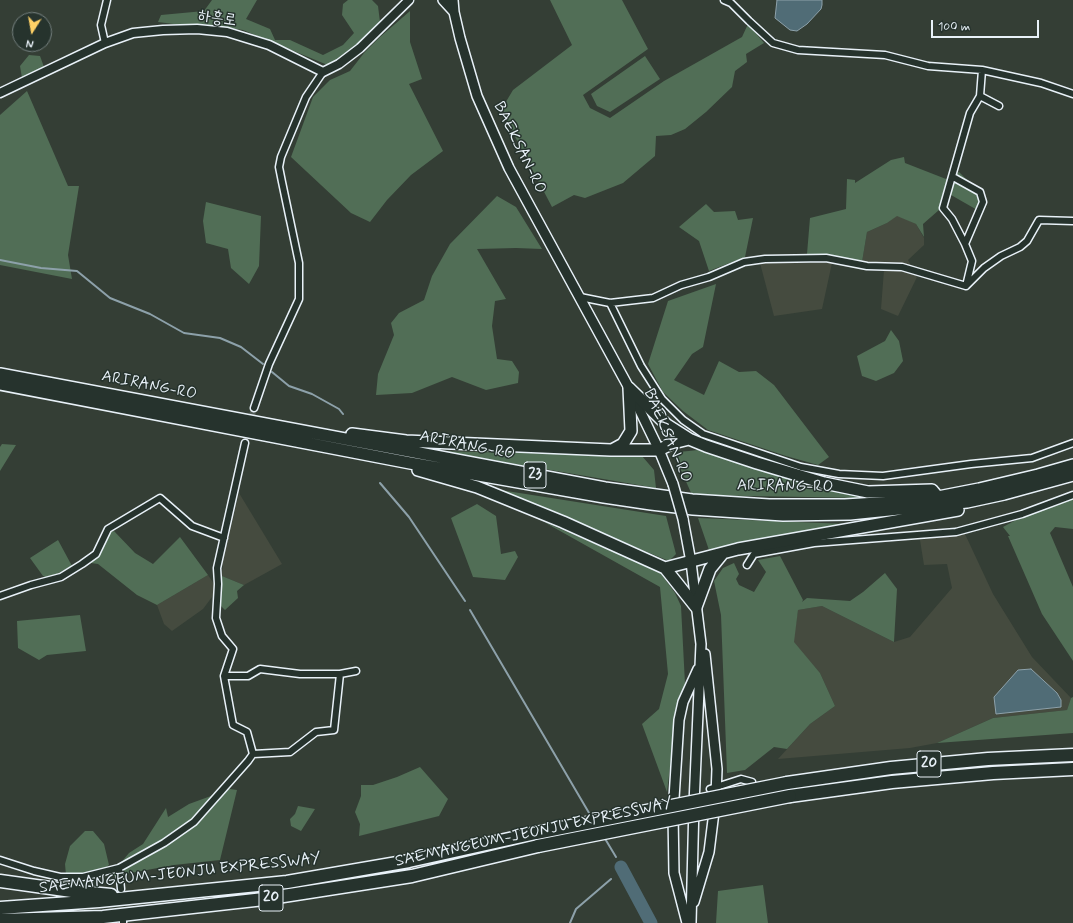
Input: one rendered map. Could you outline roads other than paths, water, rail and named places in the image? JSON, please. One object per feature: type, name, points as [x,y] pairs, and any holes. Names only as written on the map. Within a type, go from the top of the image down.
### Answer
[{"type":"highway","name":"ARIRANG-RO","points":[[0,374],[605,488],[692,500],[769,505],[894,502],[938,497],[979,489],[1073,465]]},
{"type":"highway","name":"ARIRANG-RO","points":[[0,384],[410,463],[651,504],[735,513],[783,515],[850,514],[967,502],[1004,494],[1073,475]]},
{"type":"highway","points":[[629,388],[667,424],[689,440],[706,446],[756,463],[824,483],[868,492],[932,490],[938,497]]},
{"type":"highway","points":[[611,450],[623,444],[631,431],[629,388]]},
{"type":"highway","points":[[326,436],[335,432],[406,441],[611,450],[659,450],[673,443],[689,440]]},
{"type":"highway","points":[[410,463],[418,470],[477,487],[563,522],[664,568],[696,607]]},
{"type":"highway","points":[[664,568],[738,549],[963,509],[967,502]]},
{"type":"highway","points":[[696,607],[710,569],[723,553]]},
{"type":"highway","name":"SAEMANGEUM-JEONJU EXPRESSWAY","points":[[0,908],[99,902],[287,882],[409,860],[787,783],[891,768],[988,759],[1073,755]]},
{"type":"highway","name":"SAEMANGEUM-JEONJU EXPRESSWAY","points":[[0,920],[103,917],[264,900],[412,876],[538,846],[790,796],[892,782],[993,773],[1073,769]]},
{"type":"highway","points":[[0,881],[79,892],[142,897]]},
{"type":"main road","points":[[443,0],[454,12]]},
{"type":"main road","name":"BAEKSAN-RO","points":[[453,0],[460,38],[477,96],[509,168],[629,388],[659,450],[673,484],[683,519],[691,562],[701,644],[694,804],[691,923]]},
{"type":"main road","points":[[454,12],[457,0]]},
{"type":"main road","points":[[691,911],[709,852],[714,822],[713,788],[717,769],[714,725],[705,654],[701,644]]},
{"type":"main road","points":[[687,923],[674,873],[679,720],[683,702],[700,664]]},
{"type":"street","points":[[105,43],[101,25],[107,0]]},
{"type":"street","points":[[254,408],[269,364],[299,299],[299,263],[280,174],[279,167],[281,157],[306,97],[323,72],[339,64],[360,48],[409,0]]},
{"type":"street","points":[[724,0],[731,3],[773,43],[798,50],[886,55],[928,66],[982,70],[1040,83],[1073,94]]},
{"type":"street","name":"하흥로","points":[[0,93],[105,43],[133,33],[163,30],[197,29],[227,32],[269,45],[323,72]]},
{"type":"street","points":[[966,286],[972,261],[952,220],[943,208],[970,113],[980,96],[982,70]]},
{"type":"street","points":[[980,96],[999,106]]},
{"type":"street","points":[[953,176],[980,192],[983,202],[965,244]]},
{"type":"street","points":[[966,286],[984,268],[995,260],[1020,247],[1027,241],[1039,220],[1073,221]]},
{"type":"street","points":[[580,297],[610,303],[653,298],[681,285],[744,262],[765,259],[826,258],[867,266],[902,267],[966,286]]},
{"type":"street","points":[[610,303],[641,366],[662,399],[683,420],[703,434],[801,467],[839,474],[883,476],[970,464],[1032,458],[1073,443]]},
{"type":"street","points":[[245,442],[217,568],[218,584],[216,618],[222,636],[233,649],[224,676],[233,725],[247,732],[253,754]]},
{"type":"street","points":[[747,566],[754,554],[814,543],[956,532],[1022,514],[1073,495]]},
{"type":"street","points":[[0,596],[60,577],[82,564],[96,554],[108,529],[160,498],[192,526],[224,538]]},
{"type":"street","points":[[224,676],[248,676],[260,668],[300,674],[340,674],[356,671]]},
{"type":"street","points":[[253,754],[290,752],[316,732],[334,730],[340,674]]},
{"type":"street","points":[[0,860],[34,871],[60,877],[83,877],[119,868],[164,843],[194,822],[253,754]]},
{"type":"street","points":[[713,788],[741,779],[752,782]]},
{"type":"street","points":[[119,868],[121,889]]},
{"type":"water","points":[[777,0],[822,0],[822,5],[821,9],[807,24],[797,31],[790,30],[775,18]]},
{"type":"water","points":[[1031,669],[1057,693],[1061,700],[1061,707],[996,714],[994,697],[1018,670]]},
{"type":"waterway","points":[[0,260],[41,268],[77,271],[110,298],[150,314],[184,333],[220,338],[241,347],[263,364]]},
{"type":"waterway","points":[[272,372],[289,386],[312,394],[339,409],[343,414]]},
{"type":"waterway","points":[[380,483],[409,517],[465,601]]},
{"type":"waterway","points":[[470,610],[592,818]]},
{"type":"waterway","points":[[604,837],[616,857]]},
{"type":"waterway","points":[[621,867],[651,923]]},
{"type":"waterway","points":[[619,872],[622,869]]},
{"type":"waterway","points":[[570,923],[576,909],[611,879]]},
{"type":"tunnel","points":[[245,443],[254,408]]}]
